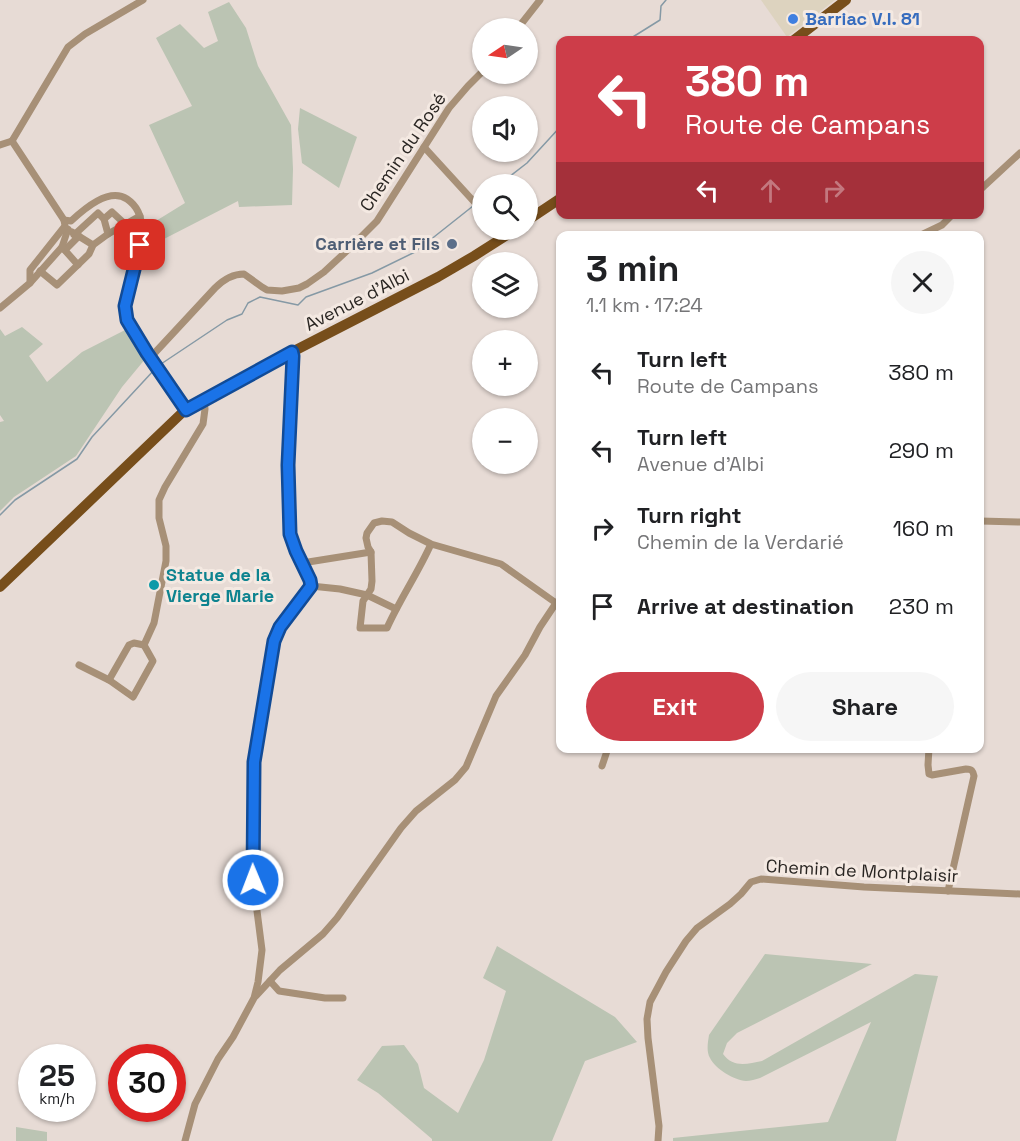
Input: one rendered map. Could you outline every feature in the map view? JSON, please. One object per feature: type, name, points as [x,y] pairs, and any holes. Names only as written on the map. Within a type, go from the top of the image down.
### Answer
[{"type":"main road","points":[[799,36],[846,0]]},
{"type":"main road","points":[[538,213],[556,201]]},
{"type":"main road","name":"Avenue d'Albi","points":[[0,587],[186,410],[292,352],[438,277],[497,240]]},
{"type":"street","points":[[0,145],[12,141],[68,47],[85,34],[143,0]]},
{"type":"street","points":[[526,18],[540,0]]},
{"type":"street","name":"Chemin du Rosé","points":[[150,358],[215,288],[227,279],[241,273],[267,290],[282,291],[299,288],[324,272],[377,221],[449,108],[472,82]]},
{"type":"street","points":[[12,141],[66,225],[77,236],[93,245]]},
{"type":"street","points":[[424,147],[472,199]]},
{"type":"street","points":[[984,186],[1020,153]]},
{"type":"street","points":[[30,283],[30,270],[66,225],[90,205],[114,196],[121,196],[129,200],[136,207],[140,216],[141,241],[125,313],[128,323],[150,358],[186,410]]},
{"type":"street","points":[[104,219],[112,212],[125,224]]},
{"type":"street","points":[[0,308],[30,283],[98,213],[104,219],[108,234]]},
{"type":"street","points":[[40,272],[57,285],[89,254],[93,245],[140,216]]},
{"type":"street","points":[[929,231],[948,219]]},
{"type":"street","points":[[66,225],[63,248],[78,265]]},
{"type":"street","points":[[254,998],[262,950],[252,872],[254,762],[276,634],[311,586],[290,534],[288,465],[292,352]]},
{"type":"street","points":[[144,645],[154,623],[166,561],[166,546],[159,518],[159,500],[203,424],[204,400]]},
{"type":"street","points":[[431,544],[387,628],[360,628],[363,601],[371,589],[371,552],[366,538],[374,523],[382,521],[392,522],[431,544],[501,564],[556,599]]},
{"type":"street","points":[[984,521],[1020,522]]},
{"type":"street","points":[[302,563],[371,552]]},
{"type":"street","points":[[311,586],[367,595],[396,609]]},
{"type":"street","points":[[185,1141],[195,1104],[254,998],[280,970],[337,918],[401,828],[416,811],[455,780],[466,767],[496,696],[556,605]]},
{"type":"street","points":[[80,665],[109,680],[133,697],[153,661],[144,645],[134,643],[129,645],[109,680]]},
{"type":"street","points":[[602,766],[606,753]]},
{"type":"street","points":[[929,753],[929,774],[970,769],[974,776],[948,891]]},
{"type":"street","name":"Chemin de Montplaisir","points":[[656,1141],[659,1126],[647,1019],[650,1002],[686,941],[697,928],[730,904],[751,882],[761,879],[1020,894]]},
{"type":"street","points":[[270,981],[279,991],[325,998],[343,998]]},
{"type":"shaded area","name":"Barriac V.I. 81","points":[[761,0],[835,0],[788,36]]},
{"type":"green space","points":[[229,2],[246,28],[258,66],[291,125],[292,205],[239,207],[238,201],[162,240],[151,224],[185,203],[149,125],[192,106],[156,38],[180,24],[204,48],[218,41],[208,12]]},
{"type":"green space","points":[[300,108],[357,137],[339,188],[302,163],[298,129]]},
{"type":"green space","points":[[22,327],[43,344],[29,356],[47,382],[82,352],[127,329],[146,358],[122,387],[76,456],[14,497],[0,511],[0,422],[4,421],[0,415],[0,329],[5,336]]},
{"type":"green space","points":[[497,946],[615,1017],[637,1042],[585,1061],[552,1141],[432,1141],[378,1093],[357,1080],[382,1046],[404,1045],[418,1064],[424,1088],[458,1113],[484,1060],[506,991],[483,978]]},
{"type":"green space","points":[[765,954],[872,964],[737,1033],[727,1043],[723,1054],[736,1063],[762,1061],[915,974],[938,976],[896,1141],[673,1141],[673,1138],[828,1122],[871,1022],[760,1078],[751,1080],[736,1079],[725,1073],[712,1062],[709,1055],[709,1035]]},
{"type":"green space","points":[[16,1127],[47,1132],[47,1141],[16,1141]]},
{"type":"waterway","points":[[634,36],[660,20],[661,6],[666,0]]},
{"type":"waterway","points":[[513,174],[527,163],[556,131]]},
{"type":"waterway","points":[[158,366],[227,320],[242,314],[248,303],[260,297],[298,305],[306,297],[372,273],[415,252],[472,207]]},
{"type":"waterway","points":[[0,515],[15,500],[77,459],[92,437],[155,369]]},
{"type":"place","name":"Barriac V.I. 81","points":[[793,19]]},
{"type":"place","name":"Carrière et Fils","points":[[452,244]]},
{"type":"place","name":"Statue de la Vierge Marie","points":[[154,585]]},
{"type":"route","points":[[140,245],[125,313],[128,323],[186,410],[292,352],[293,356],[288,465],[290,534],[311,586],[280,627],[274,641],[254,762],[253,880]]}]
